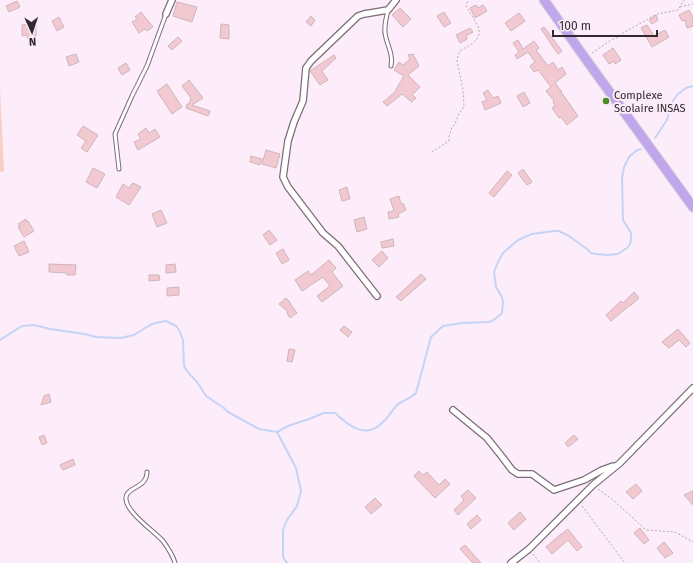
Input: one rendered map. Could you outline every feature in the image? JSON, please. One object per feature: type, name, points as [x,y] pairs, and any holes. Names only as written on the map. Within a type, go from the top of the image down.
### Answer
[{"type":"main road","points":[[544,0],[693,207]]},
{"type":"street","points":[[166,14],[172,0]]},
{"type":"street","points":[[377,296],[338,246],[323,233],[288,187],[283,178],[288,141],[303,101],[306,68],[311,61],[358,16],[388,10],[396,0]]},
{"type":"street","points":[[511,563],[529,548],[593,485],[618,464],[693,388]]},
{"type":"street","points":[[453,410],[487,438],[512,470],[518,474],[532,474],[554,490],[584,480],[602,470],[618,464]]},
{"type":"lane","points":[[388,10],[385,24],[385,37],[390,48],[392,60],[391,66]]},
{"type":"lane","points":[[119,169],[115,134],[147,66],[166,14]]},
{"type":"lane","points":[[146,472],[147,478],[144,482],[127,494],[127,504],[134,515],[163,541],[173,556],[175,563]]},
{"type":"path","points":[[432,152],[449,141],[452,127],[464,106],[463,90],[457,61],[458,54],[461,50],[472,44],[477,39],[479,34],[479,28],[466,6],[468,0]]},
{"type":"path","points":[[585,58],[612,39],[619,37],[623,33],[657,14],[678,10],[684,0]]},
{"type":"path","points":[[680,7],[693,4]]},
{"type":"path","points":[[593,485],[614,500],[646,530],[676,532],[693,542]]},
{"type":"path","points":[[578,501],[625,563]]},
{"type":"path","points":[[529,548],[540,563]]},
{"type":"shaded area","points":[[0,89],[4,171],[0,172]]},
{"type":"building","points":[[17,1],[20,7],[9,12],[6,6]]},
{"type":"building","points":[[177,2],[197,7],[192,22],[173,16]]},
{"type":"building","points":[[476,5],[478,8],[483,5],[487,11],[475,18],[470,8]]},
{"type":"building","points":[[400,8],[411,19],[403,27],[392,15]]},
{"type":"building","points":[[689,10],[693,17],[693,26],[687,28],[685,20],[682,21],[679,15]]},
{"type":"building","points":[[141,12],[153,27],[147,31],[145,29],[139,33],[132,22],[137,19],[135,17]]},
{"type":"building","points":[[444,12],[451,23],[444,27],[437,16]]},
{"type":"building","points":[[519,13],[525,21],[511,31],[505,23]]},
{"type":"building","points":[[656,15],[658,20],[652,24],[649,20]]},
{"type":"building","points":[[311,16],[315,20],[311,26],[306,22]]},
{"type":"building","points":[[59,17],[64,27],[57,31],[52,21]]},
{"type":"building","points":[[36,24],[36,37],[27,38],[27,35],[22,36],[22,25]]},
{"type":"building","points":[[221,24],[229,25],[229,39],[220,38]]},
{"type":"building","points":[[647,25],[654,36],[665,30],[669,37],[652,47],[641,28]]},
{"type":"building","points":[[544,27],[562,51],[558,54],[541,29]]},
{"type":"building","points":[[470,28],[473,32],[466,36],[467,39],[460,43],[456,35]]},
{"type":"building","points":[[178,37],[182,41],[172,50],[168,46]]},
{"type":"building","points":[[518,40],[523,49],[534,41],[539,48],[536,50],[548,66],[553,62],[558,70],[562,67],[566,74],[555,83],[578,116],[567,125],[561,117],[559,118],[552,108],[555,106],[554,101],[546,91],[551,87],[538,70],[534,72],[530,66],[535,62],[528,52],[517,59],[515,55],[519,52],[513,43]]},
{"type":"building","points":[[613,48],[621,60],[615,64],[614,61],[609,64],[603,55]]},
{"type":"building","points":[[76,54],[79,62],[69,66],[66,57]]},
{"type":"building","points":[[413,54],[419,66],[408,75],[420,87],[412,95],[416,98],[412,102],[402,94],[387,106],[383,102],[394,93],[404,76],[394,70],[399,62],[403,65],[410,59],[408,55]]},
{"type":"building","points":[[334,55],[336,58],[322,71],[328,80],[320,85],[310,71]]},
{"type":"building","points":[[126,63],[130,70],[122,75],[118,68]]},
{"type":"building","points":[[189,80],[203,98],[192,105],[210,111],[208,116],[186,108],[191,98],[182,86]]},
{"type":"building","points":[[167,84],[182,107],[172,114],[157,91]]},
{"type":"building","points":[[488,90],[493,98],[498,96],[501,103],[485,110],[482,102],[487,100],[483,93]]},
{"type":"building","points":[[524,92],[530,103],[523,107],[517,96]]},
{"type":"building","points":[[83,126],[98,135],[87,152],[81,148],[86,141],[77,135]]},
{"type":"building","points":[[146,128],[149,133],[155,129],[160,137],[138,150],[134,142],[141,139],[138,134]]},
{"type":"building","points":[[266,150],[280,154],[276,168],[262,164]]},
{"type":"building","points":[[251,156],[262,159],[260,165],[250,162]]},
{"type":"building","points":[[93,168],[105,174],[97,188],[86,182]]},
{"type":"building","points":[[523,169],[532,182],[527,185],[518,173]]},
{"type":"building","points":[[507,171],[512,175],[494,197],[489,193]]},
{"type":"building","points":[[133,183],[141,187],[129,205],[116,197],[123,184],[129,188]]},
{"type":"building","points":[[347,187],[350,199],[342,201],[339,190]]},
{"type":"building","points":[[399,196],[401,204],[403,203],[406,210],[398,214],[399,217],[389,219],[388,212],[394,211],[390,199]]},
{"type":"building","points":[[161,210],[167,223],[157,227],[152,214]]},
{"type":"building","points":[[364,217],[367,229],[357,232],[354,220]]},
{"type":"building","points":[[26,219],[34,231],[24,237],[18,227],[20,226],[18,224]]},
{"type":"building","points":[[269,230],[277,240],[270,245],[263,235]]},
{"type":"building","points":[[393,239],[394,246],[382,248],[381,242]]},
{"type":"building","points":[[24,241],[29,252],[19,256],[14,246]]},
{"type":"building","points":[[283,249],[289,260],[282,264],[276,253]]},
{"type":"building","points":[[382,251],[388,258],[379,267],[372,260]]},
{"type":"building","points":[[329,260],[336,268],[332,272],[343,286],[322,302],[317,296],[330,286],[323,277],[302,291],[295,280],[308,271],[311,275]]},
{"type":"building","points":[[49,264],[76,265],[75,275],[49,272]]},
{"type":"building","points":[[175,264],[176,272],[166,273],[166,265]]},
{"type":"building","points":[[421,274],[426,279],[401,301],[396,297]]},
{"type":"building","points":[[149,275],[159,275],[160,280],[149,281]]},
{"type":"building","points":[[179,287],[179,295],[167,296],[167,288]]},
{"type":"building","points":[[634,292],[639,298],[611,321],[606,315],[621,301],[623,303]]},
{"type":"building","points":[[286,298],[297,313],[290,318],[287,313],[288,312],[279,304]]},
{"type":"building","points":[[344,326],[352,332],[348,337],[340,330]]},
{"type":"building","points":[[678,329],[690,343],[686,347],[679,340],[669,348],[662,342]]},
{"type":"building","points":[[289,349],[295,350],[292,362],[287,361]]},
{"type":"building","points":[[49,394],[51,402],[41,405],[44,396]]},
{"type":"building","points":[[44,435],[47,443],[42,445],[39,437]]},
{"type":"building","points":[[574,435],[578,439],[568,447],[565,443]]},
{"type":"building","points":[[73,459],[75,465],[63,470],[60,465]]},
{"type":"building","points":[[419,471],[423,475],[427,472],[439,485],[445,479],[450,484],[435,498],[414,476]]},
{"type":"building","points":[[636,484],[642,491],[633,499],[626,492]]},
{"type":"building","points":[[468,490],[476,498],[458,515],[454,510],[464,500],[461,496]]},
{"type":"building","points":[[693,491],[693,505],[684,495]]},
{"type":"building","points":[[375,498],[382,505],[371,514],[365,507]]},
{"type":"building","points":[[520,512],[526,519],[514,530],[508,523]]},
{"type":"building","points":[[477,515],[481,520],[471,529],[467,524]]},
{"type":"building","points":[[640,528],[649,540],[644,544],[634,533]]},
{"type":"building","points":[[568,529],[582,547],[577,551],[568,540],[552,554],[546,547]]},
{"type":"building","points":[[664,542],[673,553],[665,558],[657,548]]},
{"type":"building","points":[[465,545],[481,563],[473,563],[460,549]]},
{"type":"waterway","points":[[655,138],[667,120],[671,104],[677,95],[686,88],[693,86]]},
{"type":"waterway","points":[[0,340],[22,326],[34,325],[96,337],[121,338],[134,335],[155,323],[166,321],[176,326],[179,330],[183,340],[184,366],[206,396],[228,412],[259,429],[277,432],[288,426],[324,413],[335,413],[358,429],[370,430],[377,427],[385,420],[397,405],[416,393],[431,337],[443,326],[462,323],[489,322],[494,320],[502,313],[503,302],[502,297],[496,287],[494,272],[503,253],[518,240],[532,234],[559,231],[569,236],[591,253],[607,255],[618,254],[627,248],[630,244],[631,233],[623,220],[622,178],[624,167],[629,157],[637,150],[641,149]]},
{"type":"waterway","points":[[277,432],[296,468],[301,491],[297,506],[287,520],[283,530],[283,557],[287,563]]},
{"type":"place","name":"Complexe Scolaire INSAS","points":[[606,101]]}]
